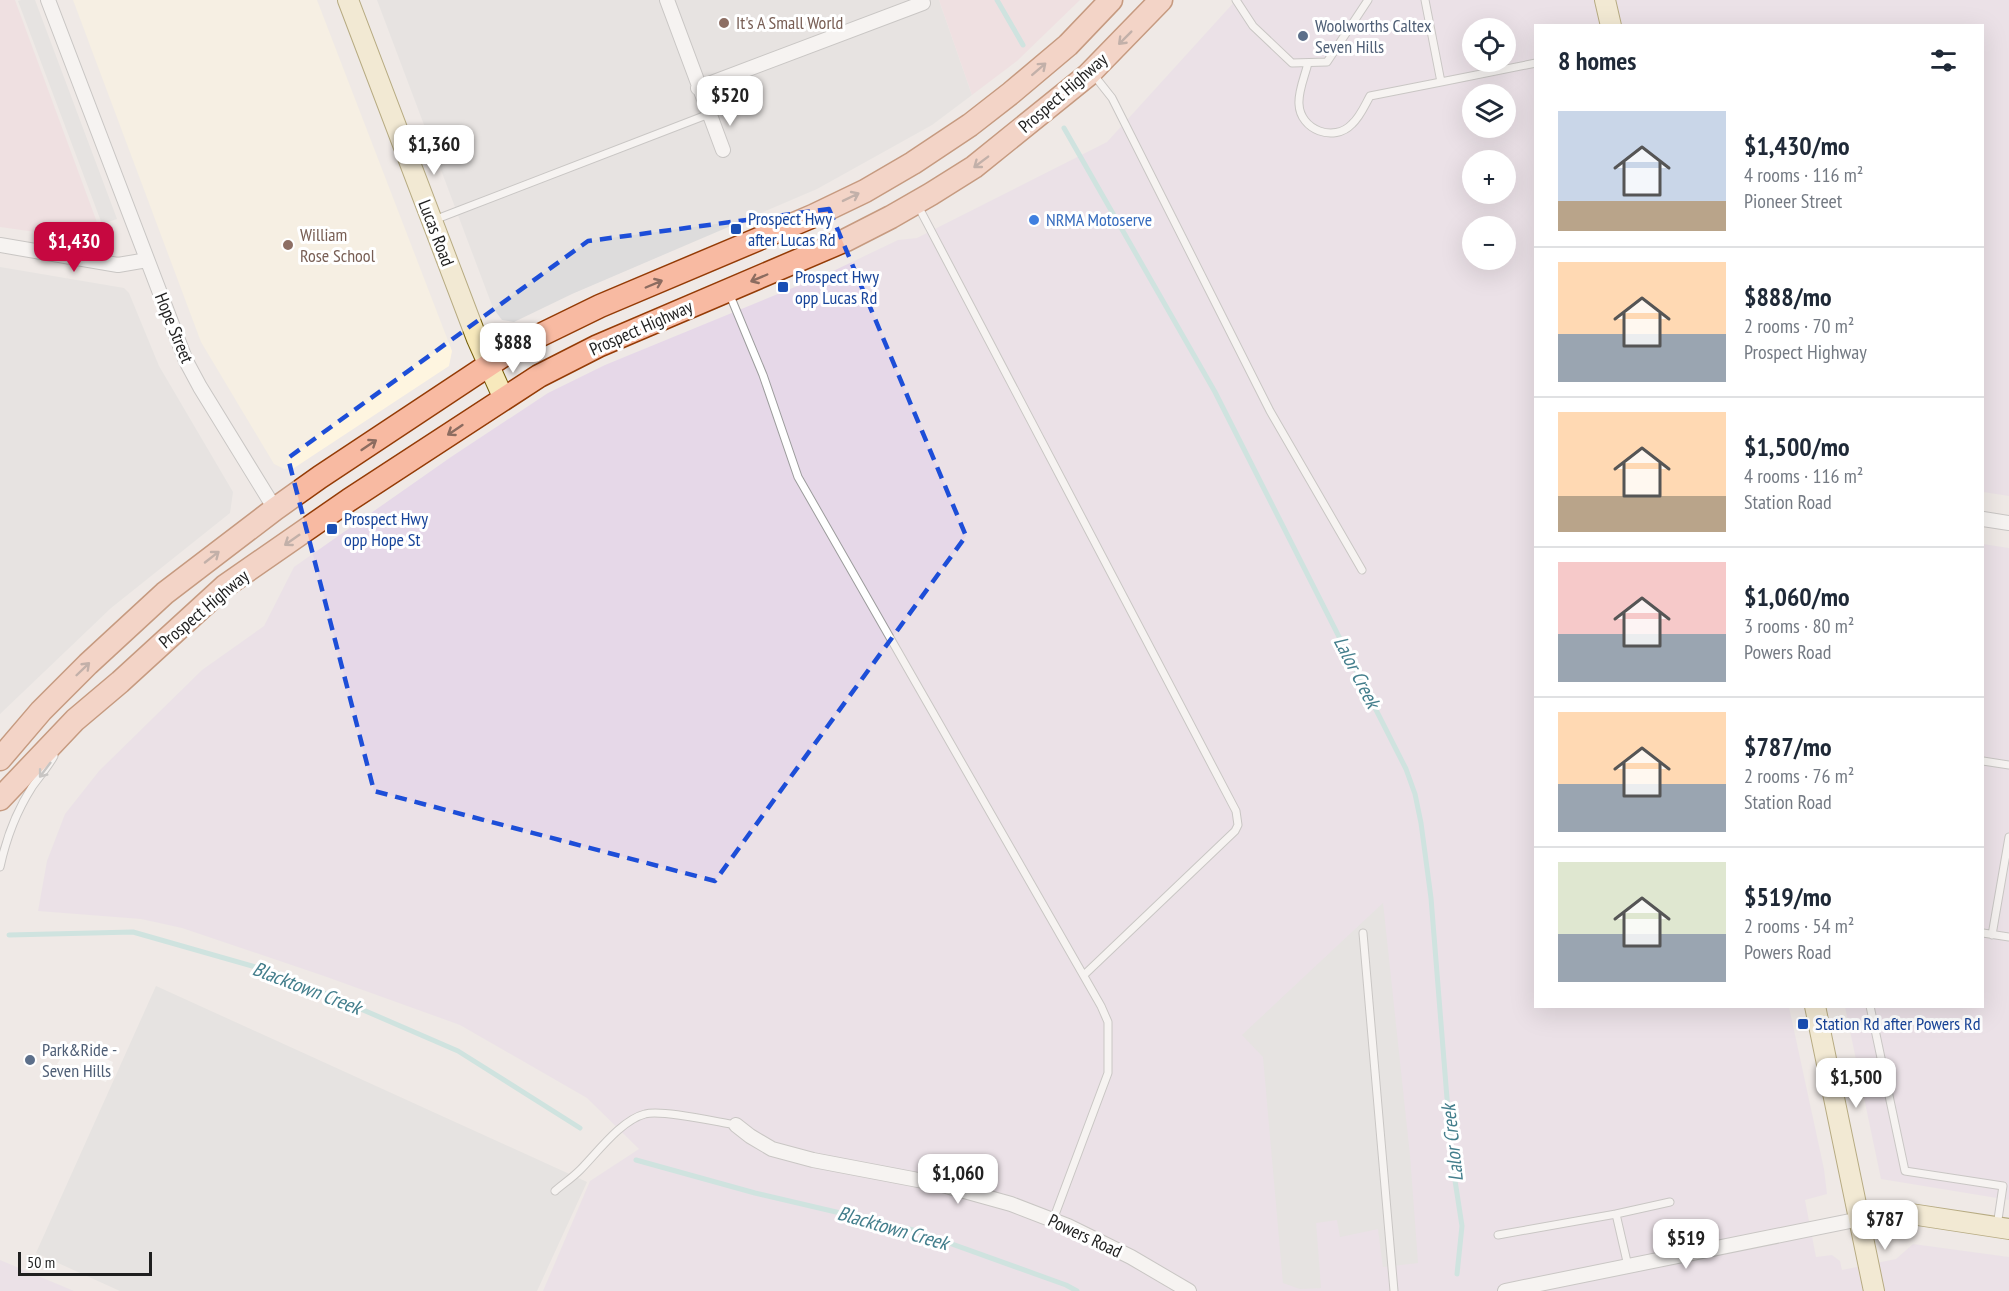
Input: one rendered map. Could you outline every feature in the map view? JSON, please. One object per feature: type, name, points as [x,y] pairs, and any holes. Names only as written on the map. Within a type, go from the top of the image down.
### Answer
[{"type":"main road","name":"Prospect Highway","points":[[0,759],[41,711],[165,593],[275,509],[516,347],[600,306],[813,216],[913,163],[970,125],[1011,93],[1068,45],[1111,0]]},
{"type":"main road","name":"Prospect Highway","points":[[0,799],[75,720],[225,586],[503,397],[539,376],[598,346],[846,240],[916,203],[974,167],[1091,72],[1161,0]]},
{"type":"street","name":"Hope Street","points":[[48,0],[186,361],[275,509]]},
{"type":"street","name":"Lucas Road","points":[[348,0],[431,221],[503,397]]},
{"type":"street","points":[[667,0],[723,150]]},
{"type":"street","points":[[1605,0],[1611,24]]},
{"type":"street","points":[[698,88],[923,3]]},
{"type":"street","points":[[0,245],[118,265],[147,260]]},
{"type":"street","points":[[1984,519],[2009,523]]},
{"type":"street","points":[[0,746],[41,711]]},
{"type":"street","points":[[1815,1008],[1874,1291]]},
{"type":"street","name":"Powers Road","points":[[736,1125],[772,1149],[813,1160],[939,1184],[1011,1204],[1053,1220],[1131,1257],[1189,1291]]},
{"type":"street","points":[[1506,1291],[1896,1213],[2003,1228]]},
{"type":"lane","points":[[1236,0],[1253,26],[1292,63],[1327,62],[1368,0]]},
{"type":"lane","points":[[1425,0],[1441,82]]},
{"type":"lane","points":[[1308,63],[1300,93],[1299,109],[1307,124],[1329,134],[1346,129],[1352,124],[1370,96],[1534,63]]},
{"type":"lane","points":[[1091,72],[1112,98],[1270,411],[1362,570]]},
{"type":"lane","points":[[431,221],[709,114]]},
{"type":"lane","points":[[916,203],[1231,800],[1238,818],[1235,831],[1084,975]]},
{"type":"lane","points":[[728,290],[763,375],[798,477],[1084,975],[1108,1022],[1108,1073],[1053,1220]]},
{"type":"lane","points":[[0,867],[17,814],[75,720]]},
{"type":"lane","points":[[1984,761],[2009,765]]},
{"type":"lane","points":[[1992,935],[2009,837]]},
{"type":"lane","points":[[1363,933],[1394,1291]]},
{"type":"lane","points":[[1984,933],[2009,937]]},
{"type":"lane","points":[[1870,1008],[1905,1172],[2003,1186],[2003,1228]]},
{"type":"lane","points":[[555,1191],[633,1119],[646,1113],[736,1125]]},
{"type":"lane","points":[[1498,1235],[1670,1202]]},
{"type":"lane","points":[[1616,1214],[1628,1266]]},
{"type":"highlighted area","points":[[829,209],[966,536],[715,881],[374,791],[288,458],[588,241]]},
{"type":"shaded area","points":[[0,0],[15,0],[98,225],[83,231],[78,238],[0,227]]},
{"type":"shaded area","points":[[35,0],[117,219],[102,224],[18,1]]},
{"type":"shaded area","name":"William Rose School","points":[[73,0],[317,0],[452,351],[449,366],[294,468],[284,469],[274,464],[201,342]]},
{"type":"shaded area","points":[[377,0],[939,0],[972,95],[932,125],[817,189],[572,294],[514,322],[502,320],[493,308]]},
{"type":"shaded area","points":[[939,0],[1080,0],[1017,61],[972,95]]},
{"type":"shaded area","points":[[1236,0],[2009,0],[2009,496],[1984,492],[1984,24],[1534,24],[1534,1008],[1789,1008],[1824,1169],[1827,1194],[1805,1200],[1816,1257],[1832,1255],[1840,1261],[1842,1270],[1896,1259],[1913,1244],[2009,1257],[2009,1291],[543,1291],[590,1181],[639,1149],[587,1098],[460,1025],[324,976],[182,928],[141,919],[38,911],[47,861],[65,814],[99,771],[202,670],[264,626],[294,567],[451,457],[548,393],[605,365],[829,273],[898,240],[917,238],[1107,142]]},
{"type":"shaded area","points":[[0,267],[124,288],[129,293],[159,366],[233,492],[230,513],[111,608],[0,714]]},
{"type":"shaded area","points":[[1984,544],[2009,548],[2009,1200],[1881,1179],[1845,1008],[1984,1008]]},
{"type":"shaded area","points":[[1383,903],[1410,1156],[1418,1263],[1383,1267],[1378,1229],[1340,1237],[1337,1220],[1316,1223],[1321,1288],[1300,1289],[1283,1283],[1263,1057],[1242,1035]]},
{"type":"shaded area","points":[[156,986],[587,1182],[537,1291],[120,1291],[36,1253]]},
{"type":"shaded area","points":[[0,1260],[74,1291],[0,1291]]},
{"type":"pier","points":[[71,1044],[113,1062],[106,1082],[57,1064]]},
{"type":"waterway","name":"Lalor Creek","points":[[997,0],[1023,45]]},
{"type":"waterway","name":"Lalor Creek","points":[[1064,128],[1215,392],[1406,769],[1415,794],[1431,898],[1452,1161],[1462,1226],[1457,1274]]},
{"type":"waterway","name":"Blacktown Creek","points":[[9,935],[133,932],[280,974],[458,1051],[580,1128]]},
{"type":"waterway","name":"Blacktown Creek","points":[[636,1160],[755,1193],[913,1230],[1077,1291]]},
{"type":"place","name":"It's A Small World","points":[[724,23]]},
{"type":"place","name":"Woolworths Caltex Seven Hills","points":[[1303,36]]},
{"type":"place","name":"NRMA Motoserve","points":[[1034,220]]},
{"type":"place","name":"Prospect Hwy after Lucas Rd","points":[[736,229]]},
{"type":"place","name":"William Rose School","points":[[288,245]]},
{"type":"place","name":"Prospect Hwy opp Lucas Rd","points":[[783,287]]},
{"type":"place","name":"Prospect Hwy opp Hope St","points":[[332,529]]},
{"type":"place","name":"Station Rd after Powers Rd","points":[[1803,1024]]},
{"type":"place","name":"Park&Ride - Seven Hills","points":[[30,1060]]}]
